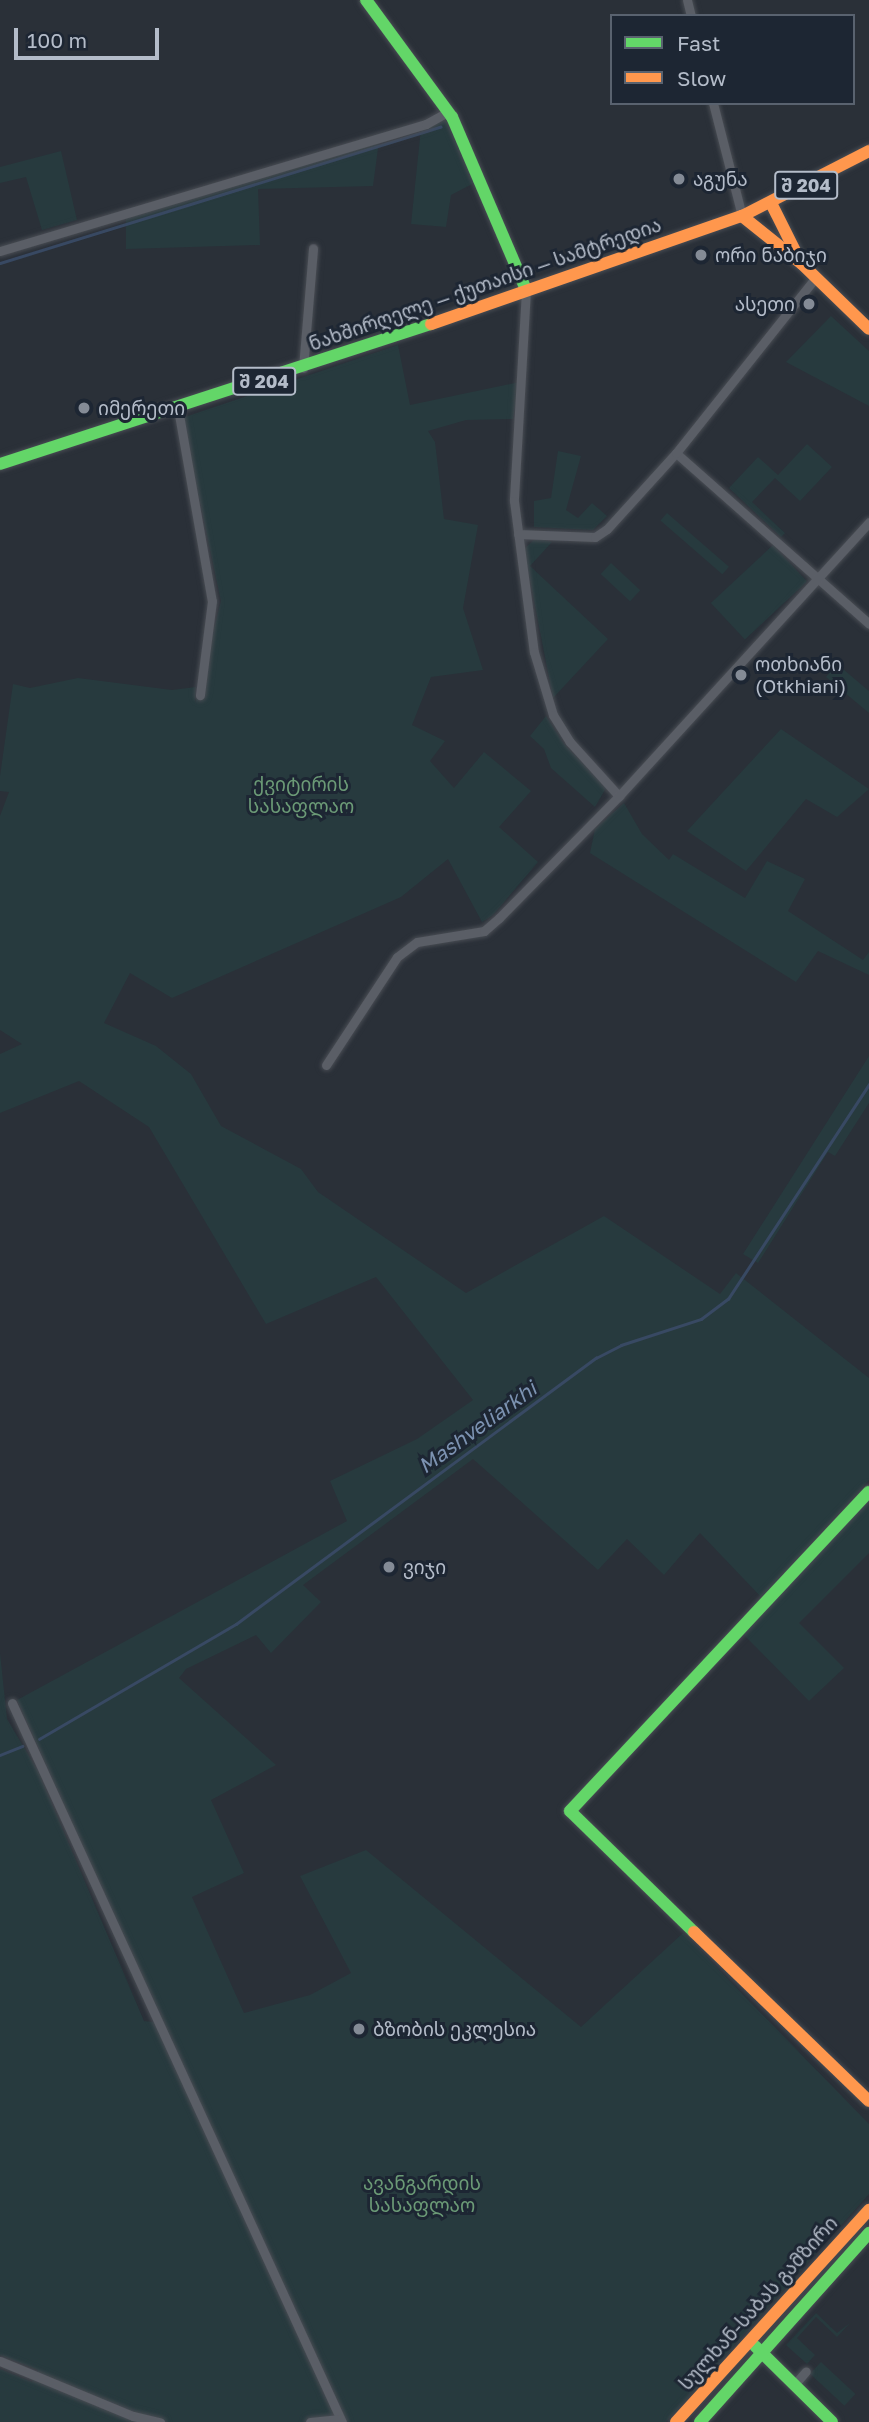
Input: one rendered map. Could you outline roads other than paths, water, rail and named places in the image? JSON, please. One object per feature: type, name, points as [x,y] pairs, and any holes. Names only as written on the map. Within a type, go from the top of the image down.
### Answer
[{"type":"main road","points":[[366,0],[449,111],[526,290]]},
{"type":"main road","name":"შ 204","points":[[741,216],[869,151]]},
{"type":"main road","points":[[771,203],[802,264]]},
{"type":"main road","points":[[741,216],[802,264],[869,329]]},
{"type":"main road","name":"ნახშირღელე — ქუთაისი — სამტრედია","points":[[0,464],[303,368],[741,216]]},
{"type":"main road","points":[[869,1492],[570,1811],[869,2101]]},
{"type":"main road","name":"სულხან-საბას გამზირი","points":[[676,2422],[869,2210]]},
{"type":"main road","name":"სულხან-საბას გამზირი","points":[[699,2422],[869,2233]]},
{"type":"main road","points":[[750,2341],[832,2422]]},
{"type":"street","points":[[713,105],[741,216]]},
{"type":"street","points":[[0,251],[426,124],[449,111]]},
{"type":"street","points":[[303,368],[313,248]]},
{"type":"street","points":[[518,534],[594,537],[607,529],[676,453],[815,278]]},
{"type":"street","points":[[526,290],[514,465],[518,534],[541,685],[570,742],[619,796]]},
{"type":"street","points":[[178,409],[212,601],[200,695]]},
{"type":"street","points":[[676,453],[869,624]]},
{"type":"street","points":[[326,1065],[397,957],[431,938],[484,931],[619,796],[869,522]]},
{"type":"street","points":[[12,1703],[341,2420],[310,2422]]},
{"type":"street","points":[[0,2361],[134,2416],[160,2422]]},
{"type":"street","points":[[794,2385],[806,2371]]},
{"type":"waterway","points":[[0,263],[440,127]]},
{"type":"waterway","name":"Mashveliarkhi","points":[[39,1739],[236,1624],[596,1358],[621,1345],[701,1319],[728,1299],[869,1084]]},
{"type":"waterway","name":"Mashveliarkhi","points":[[0,1755],[22,1746]]},
{"type":"place","name":"აგუნა","points":[[679,179]]},
{"type":"place","name":"ორი ნაბიჯი","points":[[701,255]]},
{"type":"place","name":"ასეთი","points":[[809,304]]},
{"type":"place","name":"იმერეთი","points":[[84,408]]},
{"type":"place","name":"ოთხიანი (Otkhiani)","points":[[741,675]]},
{"type":"place","name":"ვიჯი","points":[[389,1567]]},
{"type":"place","name":"ბზობის ეკლესია","points":[[359,2029]]},
{"type":"park label","name":"ქვიტირის სასაფლაო","points":[[301,795]]},
{"type":"park label","name":"ავანგარდის სასაფლაო","points":[[422,2194]]}]
